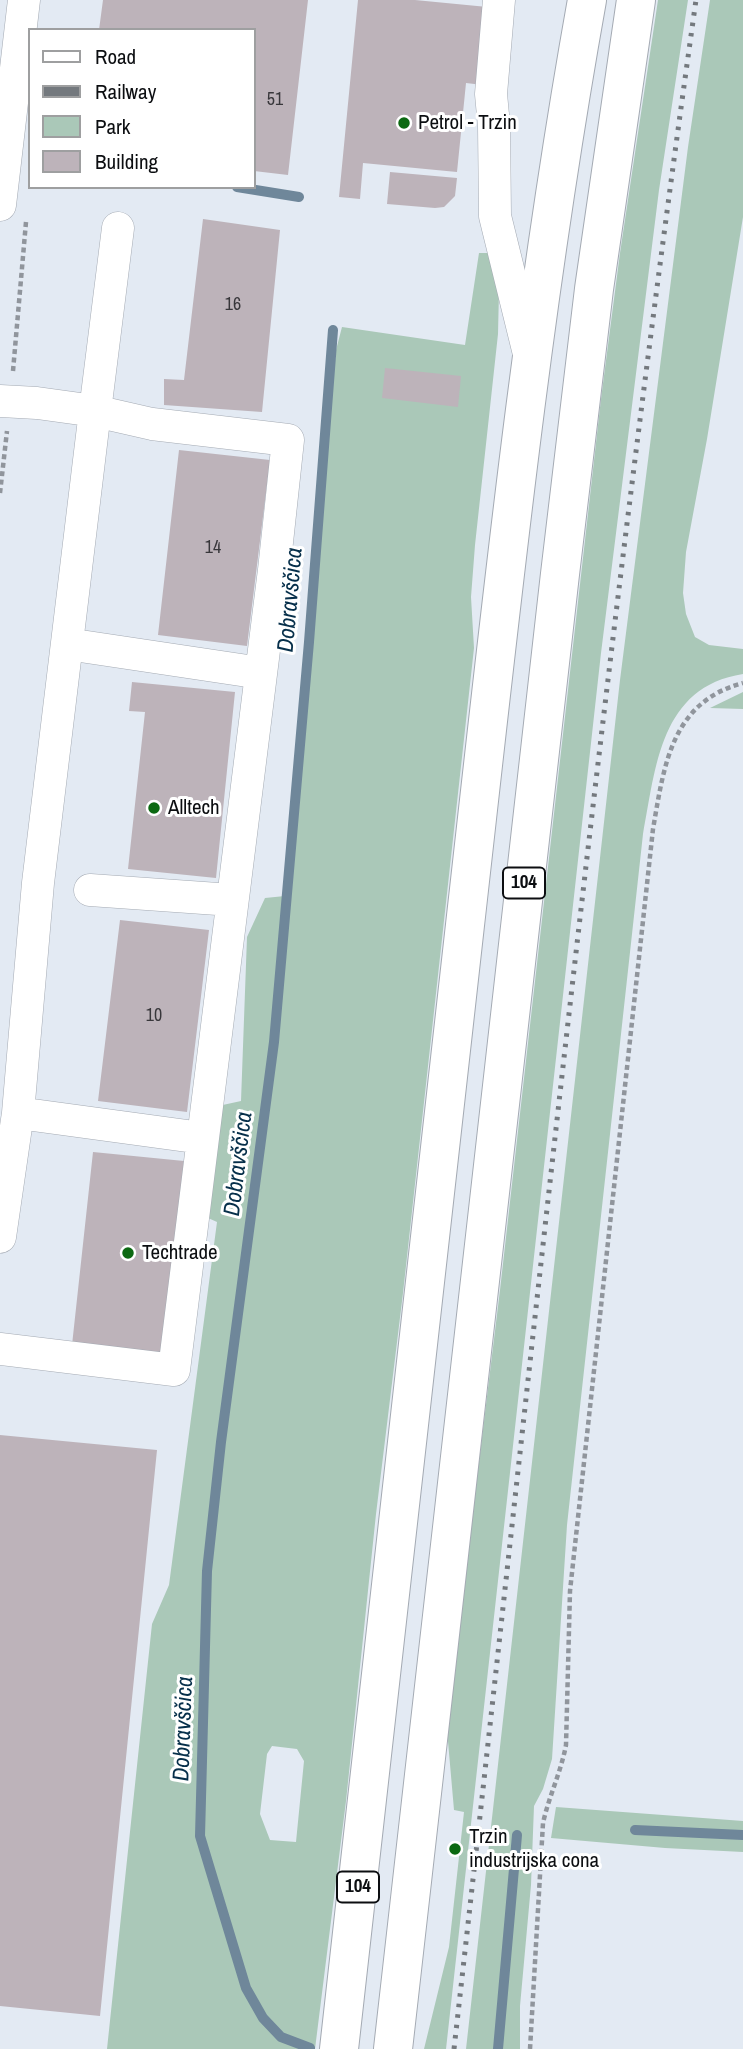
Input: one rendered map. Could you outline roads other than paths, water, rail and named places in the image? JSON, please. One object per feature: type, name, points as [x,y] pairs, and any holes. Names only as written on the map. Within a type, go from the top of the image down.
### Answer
[{"type":"main road","name":"104","points":[[339,2049],[489,710],[564,129],[587,0]]},
{"type":"main road","name":"104","points":[[393,2049],[560,574],[594,289],[636,0]]},
{"type":"street","points":[[13,213],[24,0]]},
{"type":"street","points":[[499,0],[491,94],[495,216],[532,364]]},
{"type":"street","points":[[0,1237],[18,1113],[38,883],[118,228]]},
{"type":"street","points":[[0,1349],[174,1370],[288,440],[152,424],[95,411],[5,401]]},
{"type":"street","points":[[68,644],[261,673]]},
{"type":"street","points":[[90,890],[232,900]]},
{"type":"street","points":[[18,1113],[202,1138]]},
{"type":"waterway","points":[[249,189],[299,197]]},
{"type":"waterway","name":"Dobravščica","points":[[310,2048],[281,2037],[263,2018],[246,1988],[200,1836],[207,1571],[221,1442],[274,1042],[333,330]]},
{"type":"waterway","points":[[635,1830],[743,1835]]},
{"type":"waterway","points":[[498,2049],[517,1835]]},
{"type":"railway","points":[[454,2049],[598,767],[661,256],[696,0]]},
{"type":"place","name":"Petrol - Trzin","points":[[404,123]]},
{"type":"place","name":"Alltech","points":[[154,808]]},
{"type":"place","name":"Techtrade","points":[[128,1253]]},
{"type":"place","name":"Trzin industrijska cona","points":[[455,1849]]}]
